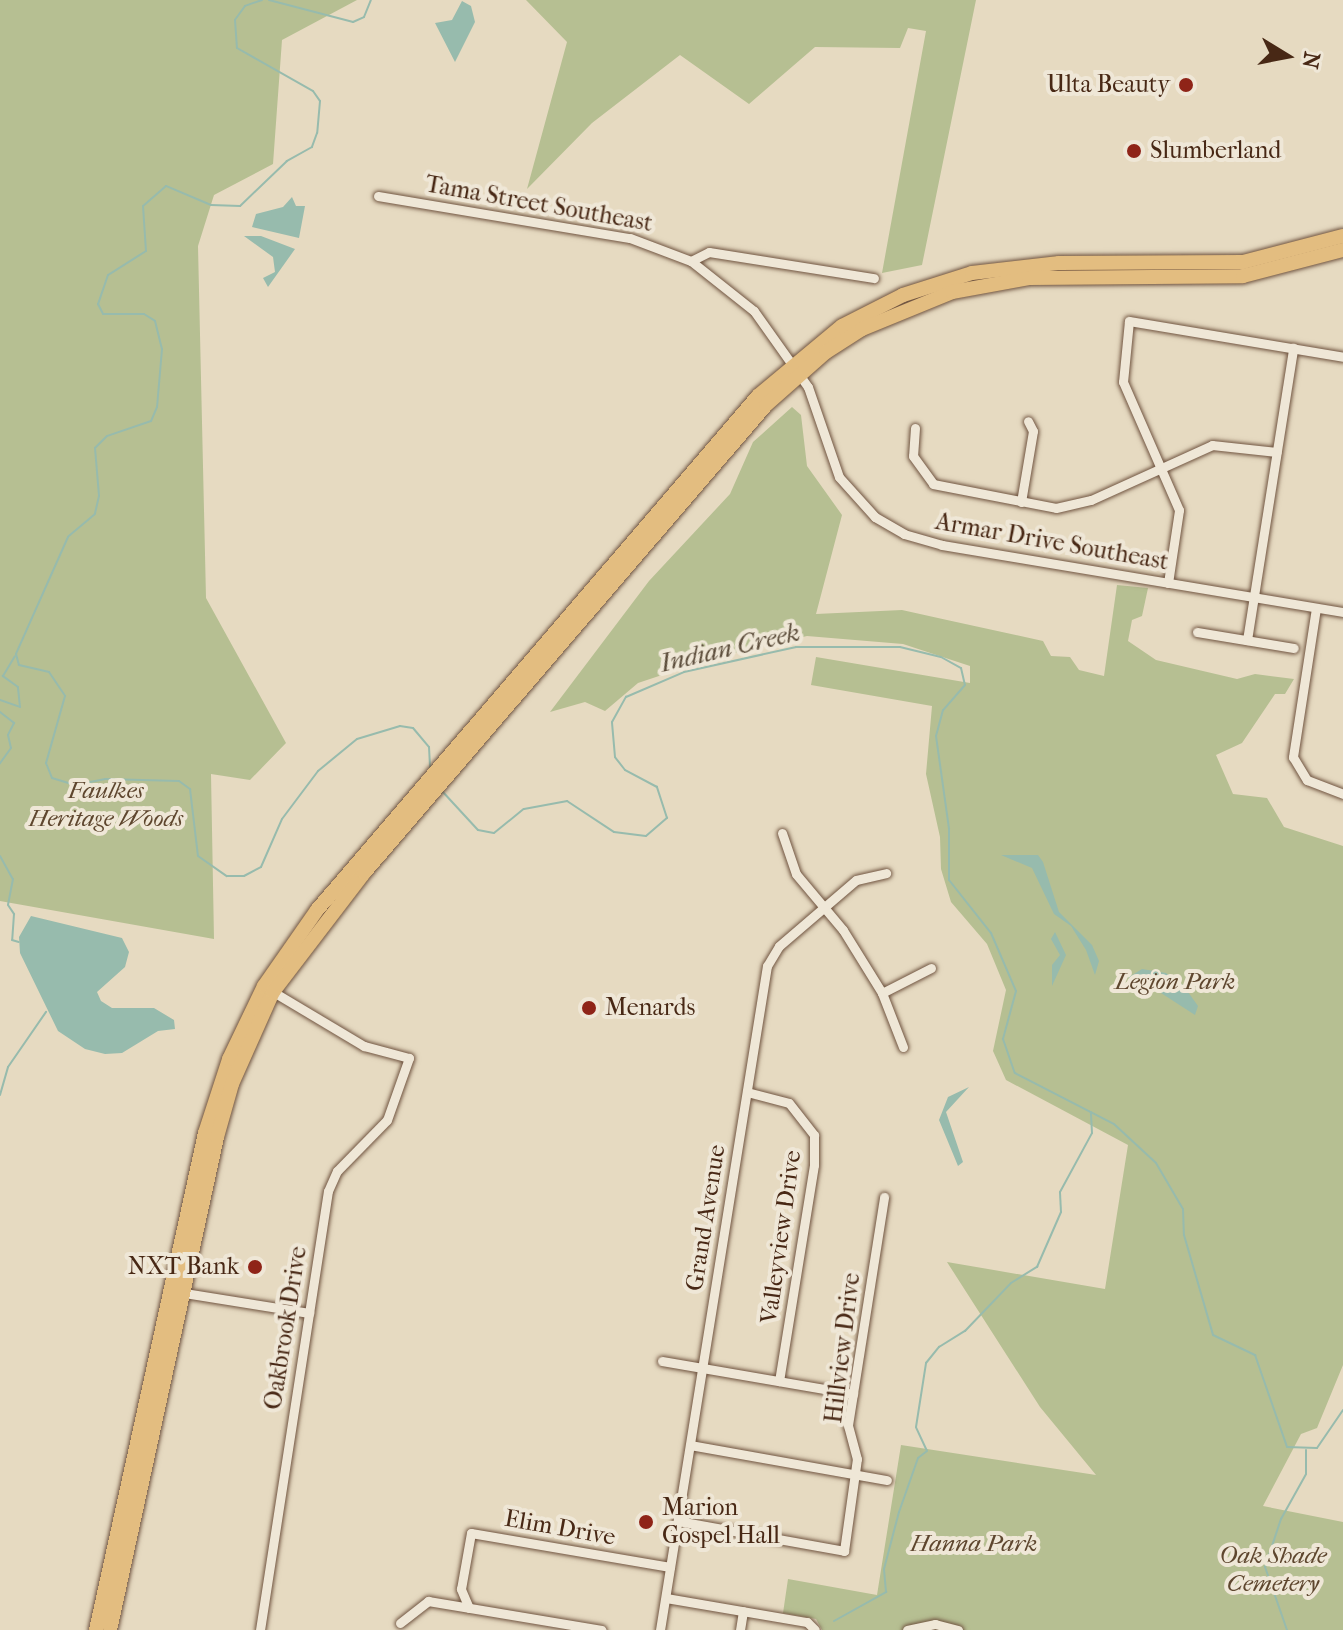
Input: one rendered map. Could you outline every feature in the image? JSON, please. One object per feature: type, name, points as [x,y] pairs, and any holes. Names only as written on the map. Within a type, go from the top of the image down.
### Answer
[{"type":"highway","points":[[112,1627],[213,1103],[269,989],[390,833],[797,368],[859,317],[903,295],[972,273],[1048,264],[1243,262],[1343,236]]},
{"type":"highway","points":[[797,368],[881,319],[976,286],[1060,276],[1243,276],[1343,250]]},
{"type":"highway","points":[[96,1630],[177,1292]]},
{"type":"street","name":"Tama Street Southeast","points":[[378,196],[630,238],[691,261],[737,295],[797,368]]},
{"type":"street","name":"Tama Street Southeast","points":[[691,261],[709,252],[874,278]]},
{"type":"street","points":[[1168,583],[1179,510],[1123,382],[1129,321],[1343,357]]},
{"type":"street","points":[[1247,640],[1293,348]]},
{"type":"street","name":"Armar Drive Southeast","points":[[797,368],[820,411],[839,477],[875,517],[898,531],[942,545],[1343,612]]},
{"type":"street","points":[[1021,502],[1033,431],[1028,421]]},
{"type":"street","points":[[915,428],[913,456],[933,484],[1021,502],[1072,507],[1212,445],[1277,452]]},
{"type":"street","points":[[1316,608],[1293,757],[1307,780],[1343,794]]},
{"type":"street","points":[[1197,632],[1294,648]]},
{"type":"street","points":[[782,833],[796,874],[825,907],[882,993],[903,1047]]},
{"type":"street","name":"Grand Avenue","points":[[660,1630],[771,956],[856,880],[886,873]]},
{"type":"street","points":[[882,993],[931,968]]},
{"type":"street","name":"Oakbrook Drive","points":[[260,1630],[331,1181],[391,1113],[409,1058],[364,1046],[269,989]]},
{"type":"street","name":"Valleyview Drive","points":[[747,1092],[789,1103],[814,1135],[814,1165],[779,1381]]},
{"type":"street","name":"Hillview Drive","points":[[678,1521],[844,1551],[856,1474],[856,1448],[848,1425],[884,1197]]},
{"type":"street","points":[[177,1292],[309,1313]]},
{"type":"street","points":[[662,1361],[853,1394]]},
{"type":"street","points":[[690,1445],[887,1480]]},
{"type":"street","name":"Elim Drive","points":[[469,1608],[461,1589],[471,1533],[670,1567]]},
{"type":"street","points":[[666,1598],[807,1622],[815,1630]]},
{"type":"street","points":[[400,1623],[423,1602],[602,1630]]},
{"type":"street","points":[[740,1630],[743,1611]]},
{"type":"street","points":[[907,1630],[938,1624],[958,1630]]},
{"type":"green space","name":"Faulkes Heritage Woods","points":[[0,0],[357,0],[282,40],[273,164],[214,195],[198,246],[206,598],[286,743],[250,780],[211,774],[214,939],[0,901]]},
{"type":"green space","points":[[526,0],[976,0],[922,265],[882,273],[926,31],[908,28],[900,48],[815,47],[749,104],[680,55],[592,123],[527,189],[567,42]]},
{"type":"green space","name":"Legion Park","points":[[792,407],[801,415],[807,466],[842,515],[816,614],[902,610],[1043,641],[1051,656],[1070,657],[1079,670],[1104,676],[1117,585],[1148,588],[1142,616],[1132,620],[1128,641],[1156,660],[1237,679],[1255,674],[1294,679],[1285,694],[1275,694],[1242,743],[1216,755],[1233,794],[1267,798],[1284,827],[1343,846],[1343,1365],[1317,1428],[1301,1434],[1263,1506],[1343,1522],[1343,1630],[822,1630],[816,1619],[783,1613],[788,1579],[877,1595],[901,1445],[1096,1475],[1040,1407],[947,1262],[1105,1289],[1128,1145],[1006,1080],[993,1051],[1006,990],[987,944],[951,902],[941,869],[940,837],[926,774],[932,706],[811,685],[816,657],[970,683],[970,666],[903,644],[807,636],[713,658],[638,683],[605,711],[585,702],[550,712],[649,581],[730,494],[753,442]]},
{"type":"shaded area","points":[[462,1],[471,6],[475,22],[455,62],[435,23],[452,20]]},
{"type":"shaded area","points":[[292,197],[296,206],[305,206],[299,238],[252,227],[256,214],[283,207]]},
{"type":"shaded area","points":[[244,236],[261,236],[295,249],[268,287],[263,278],[275,272],[273,257]]},
{"type":"shaded area","points":[[1001,855],[1038,855],[1059,912],[1092,945],[1099,961],[1095,975],[1086,950],[1071,926],[1054,914],[1032,868]]},
{"type":"shaded area","points":[[31,916],[122,938],[129,952],[125,967],[97,992],[101,1001],[112,1008],[154,1008],[174,1020],[175,1029],[158,1031],[122,1053],[105,1054],[85,1049],[58,1031],[20,953],[19,937]]},
{"type":"shaded area","points":[[1055,932],[1066,955],[1052,986],[1052,965],[1060,955],[1051,939]]},
{"type":"shaded area","points":[[1142,969],[1166,973],[1183,985],[1198,1006],[1195,1015],[1144,982],[1128,985],[1129,977]]},
{"type":"shaded area","points":[[969,1087],[946,1112],[963,1162],[958,1166],[939,1120],[948,1097]]},
{"type":"waterway","name":"Indian Creek","points":[[262,0],[245,6],[235,20],[237,48],[313,91],[320,101],[317,133],[312,147],[287,161],[240,206],[211,205],[166,186],[143,206],[146,251],[108,275],[98,304],[103,314],[144,314],[155,321],[162,349],[157,407],[151,421],[107,436],[95,448],[99,496],[95,514],[68,537],[16,654],[19,665],[49,672],[65,696],[46,763],[52,778],[75,785],[105,779],[179,781],[190,789],[198,856],[227,876],[244,876],[261,867],[282,819],[318,771],[357,739],[400,726],[413,728],[429,747],[430,768]]},
{"type":"waterway","name":"Indian Creek","points":[[269,0],[353,22],[364,17],[371,0]]},
{"type":"waterway","name":"Indian Creek","points":[[442,791],[478,830],[494,833],[524,809],[567,801],[614,832],[646,836],[667,818],[657,787],[625,770],[615,757],[612,722],[626,697],[684,672],[796,647],[900,647],[941,657],[961,668],[965,685],[943,710],[936,736],[949,829],[949,880],[991,933],[1016,991],[1003,1039],[1015,1073],[1114,1124],[1156,1163],[1183,1209],[1184,1235],[1213,1335],[1255,1355],[1287,1447],[1317,1448],[1343,1410]]},
{"type":"waterway","points":[[0,700],[20,707],[18,687],[3,676],[15,656]]},
{"type":"waterway","points":[[0,712],[14,723],[8,735],[11,748],[0,763]]},
{"type":"waterway","points":[[0,856],[13,879],[8,905],[14,914],[12,940],[19,942]]},
{"type":"waterway","points":[[0,1095],[8,1067],[46,1012]]},
{"type":"waterway","points":[[834,1621],[886,1592],[884,1569],[899,1512],[918,1458],[927,1451],[916,1427],[926,1363],[939,1347],[965,1331],[1011,1283],[1037,1267],[1061,1212],[1060,1192],[1092,1133],[1091,1112]]},
{"type":"waterway","points":[[1287,1630],[1265,1567],[1281,1519],[1306,1474],[1306,1450]]},
{"type":"place","name":"Ulta Beauty","points":[[1186,85]]},
{"type":"place","name":"Slumberland","points":[[1134,151]]},
{"type":"place","name":"Menards","points":[[589,1008]]},
{"type":"place","name":"NXT Bank","points":[[255,1267]]},
{"type":"place","name":"Marion Gospel Hall","points":[[646,1522]]},
{"type":"park label","name":"Hanna Park","points":[[974,1544]]},
{"type":"park label","name":"Oak Shade Cemetery","points":[[1273,1570]]}]
